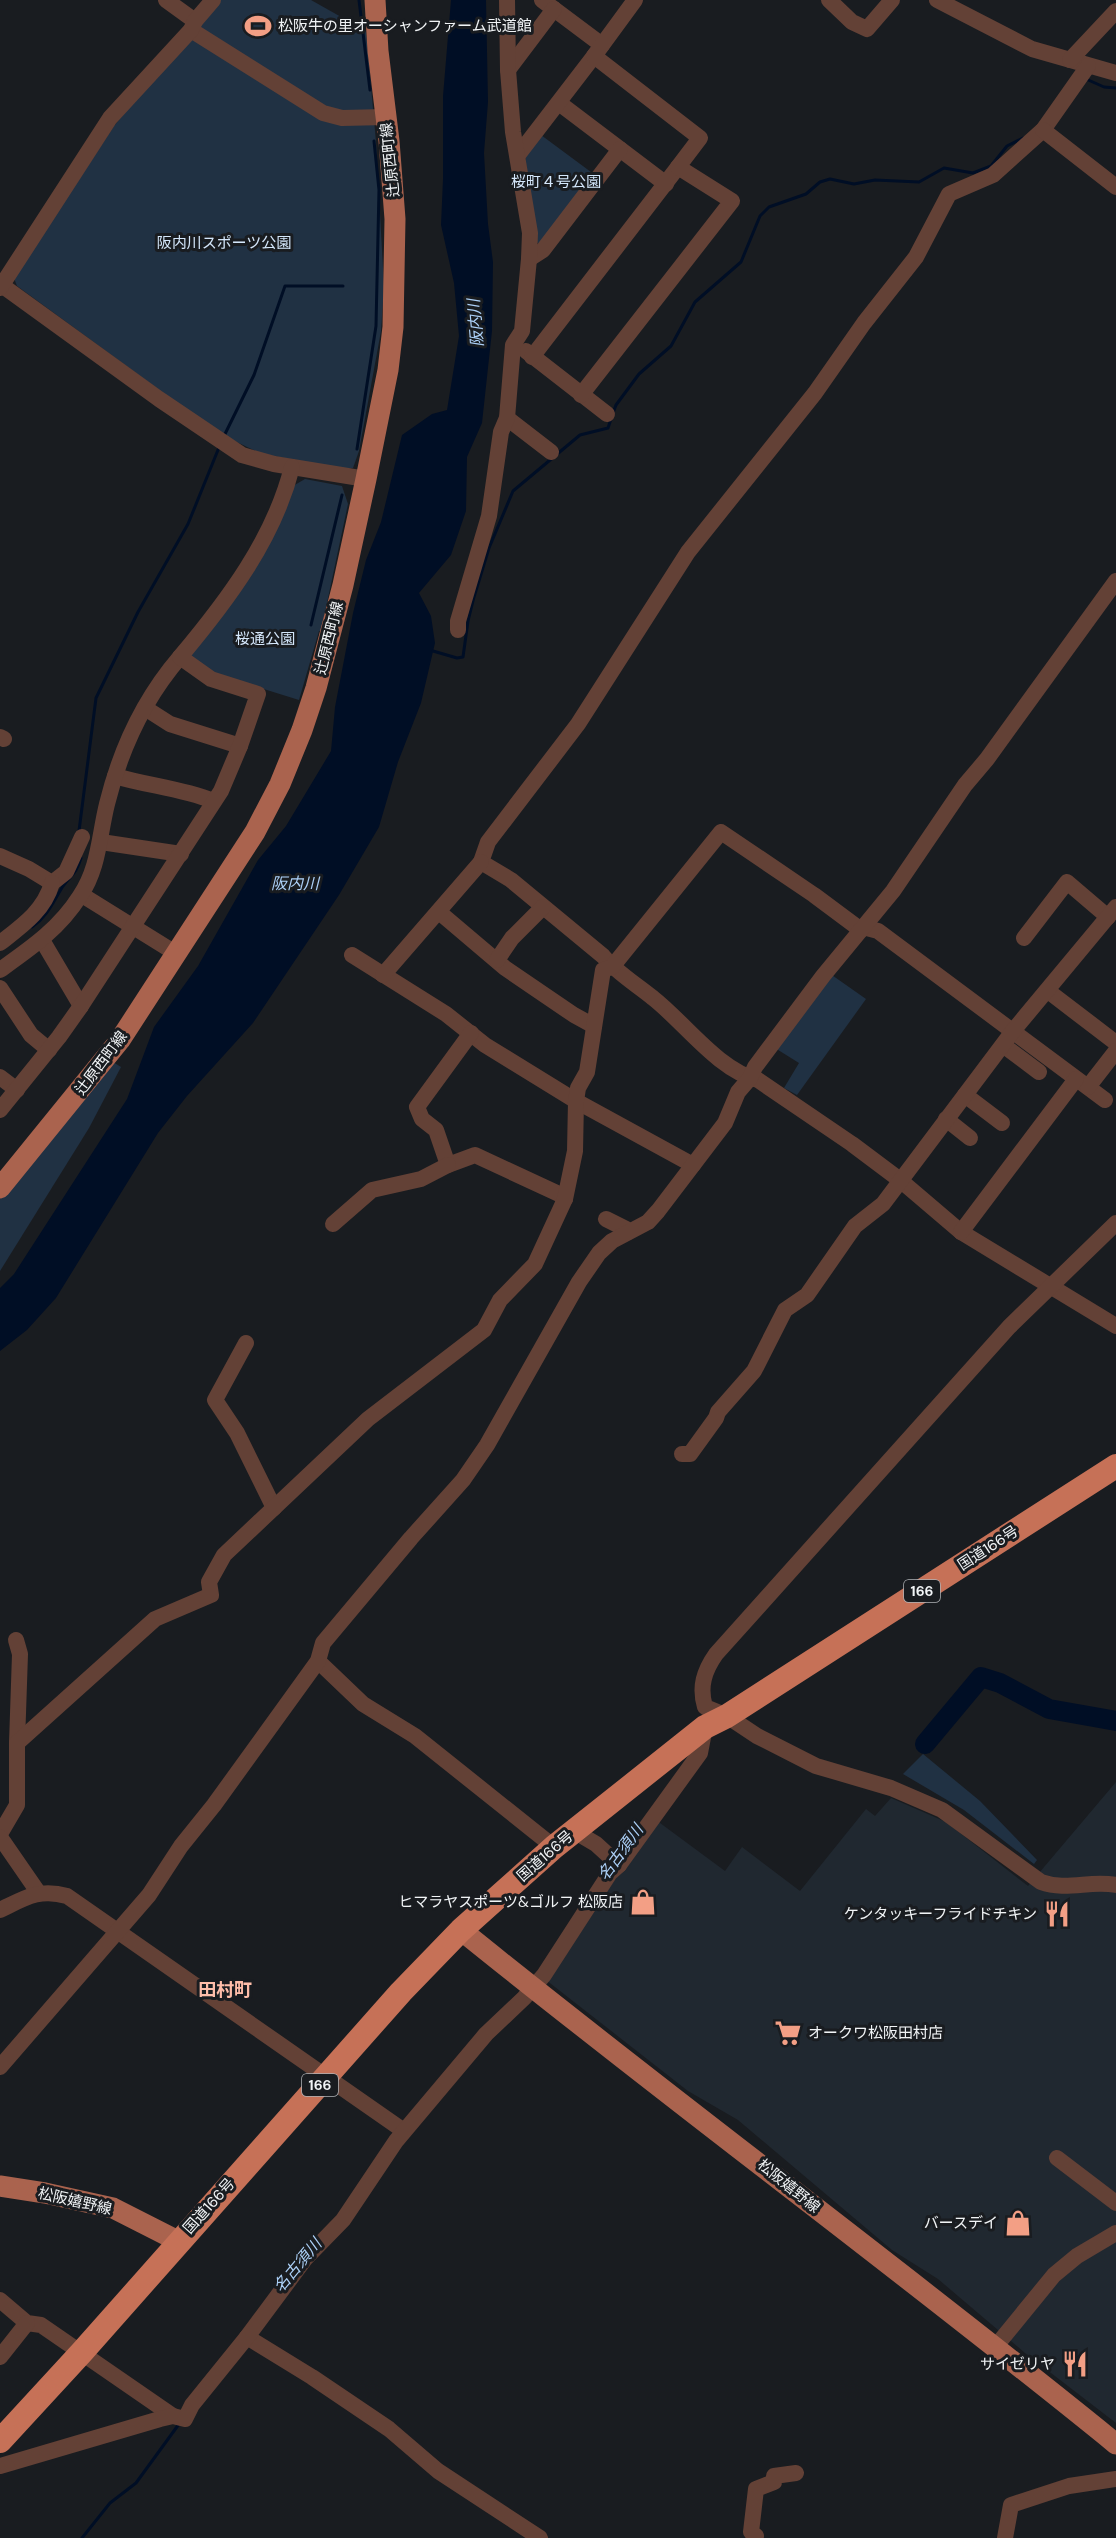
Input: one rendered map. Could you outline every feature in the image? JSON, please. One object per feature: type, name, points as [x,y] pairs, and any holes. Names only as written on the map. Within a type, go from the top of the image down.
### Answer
[{"type":"highway","name":"国道166号","points":[[0,2441],[82,2352],[401,1992],[461,1930],[554,1847],[705,1727],[727,1716],[1116,1466]]},
{"type":"main road","name":"辻原西町線","points":[[0,1188],[109,1056],[255,832],[280,784],[316,688],[337,608],[388,370],[395,292],[395,219],[375,0]]},
{"type":"main road","name":"松阪嬉野線","points":[[461,1930],[881,2260],[996,2346],[1116,2444]]},
{"type":"main road","name":"松阪嬉野線","points":[[0,2186],[113,2208],[178,2241]]},
{"type":"street","points":[[166,0],[193,25],[323,113],[342,118],[386,117]]},
{"type":"street","points":[[213,0],[110,118],[0,286],[220,442],[258,460],[366,479]]},
{"type":"street","points":[[507,0],[508,70],[513,132],[530,233],[522,347],[606,414]]},
{"type":"street","points":[[518,155],[635,0]]},
{"type":"street","points":[[829,0],[841,13],[867,29],[892,0]]},
{"type":"street","points":[[937,0],[1032,49],[1070,60],[1084,73],[1116,73]]},
{"type":"street","points":[[508,70],[548,4],[598,51],[700,138],[532,357]]},
{"type":"street","points":[[1070,60],[1116,11]]},
{"type":"street","points":[[383,975],[481,862],[488,842],[578,724],[688,552],[815,393],[864,323],[916,257],[949,194],[954,190],[987,179],[1043,130],[1084,73]]},
{"type":"street","points":[[559,103],[666,184]]},
{"type":"street","points":[[1043,130],[1116,187]]},
{"type":"street","points":[[528,259],[543,250],[620,149]]},
{"type":"street","points":[[581,395],[732,201],[678,167]]},
{"type":"street","points":[[458,630],[458,621],[489,516],[501,432],[507,418],[513,345],[522,331]]},
{"type":"street","points":[[507,418],[550,452]]},
{"type":"street","points":[[0,970],[42,940],[59,924],[82,895],[94,868],[120,759],[145,708],[180,657],[234,587],[260,546],[280,505],[292,467]]},
{"type":"street","points":[[0,2067],[149,1895],[181,1846],[214,1806],[318,1661],[323,1643],[463,1480],[487,1444],[579,1282],[599,1253],[612,1241],[648,1222],[693,1165],[724,1123],[738,1092],[750,1078],[768,1049],[893,891],[965,785],[987,759],[1116,581]]},
{"type":"street","points":[[0,1110],[49,1050],[134,927],[221,791],[240,746],[258,694],[212,679],[180,657]]},
{"type":"street","points":[[145,708],[170,724],[240,746]]},
{"type":"street","points":[[115,776],[141,784],[189,792],[213,801]]},
{"type":"street","points":[[17,1743],[155,1619],[211,1595],[209,1581],[224,1555],[368,1419],[484,1330],[500,1300],[535,1264],[565,1199],[575,1151],[578,1088],[587,1072],[603,970],[612,966],[721,832],[862,929],[878,931],[1106,1100]]},
{"type":"street","points":[[0,943],[40,909],[47,899],[52,883],[66,872],[82,837]]},
{"type":"street","points":[[101,842],[181,854]]},
{"type":"street","points":[[0,856],[29,868],[52,883]]},
{"type":"street","points":[[481,862],[511,880],[603,956],[612,966],[654,999],[714,1055],[796,1105],[900,1180],[961,1232],[1116,1326]]},
{"type":"street","points":[[682,1454],[690,1454],[718,1412],[754,1371],[785,1310],[807,1295],[855,1226],[883,1204],[1013,1031],[1112,917],[1067,882],[1024,938]]},
{"type":"street","points":[[82,895],[177,954]]},
{"type":"street","points":[[497,960],[512,938],[543,907]]},
{"type":"street","points":[[439,912],[497,960],[574,1015],[594,1026]]},
{"type":"street","points":[[42,940],[81,1006]]},
{"type":"street","points":[[352,955],[446,1014],[485,1045],[576,1101],[693,1165]]},
{"type":"street","points":[[0,988],[31,1035],[49,1050]]},
{"type":"street","points":[[1048,991],[1116,1043]]},
{"type":"street","points":[[448,1165],[436,1130],[422,1119],[417,1107],[471,1033]]},
{"type":"street","points":[[1003,1046],[1039,1072]]},
{"type":"street","points":[[961,1232],[1082,1083],[1116,1051]]},
{"type":"street","points":[[0,1077],[17,1090]]},
{"type":"street","points":[[965,1095],[1002,1123]]},
{"type":"street","points":[[946,1119],[970,1138]]},
{"type":"street","points":[[333,1224],[372,1190],[421,1179],[448,1165],[475,1155],[559,1194],[565,1199]]},
{"type":"street","points":[[606,1219],[628,1232]]},
{"type":"street","points":[[1116,1223],[1049,1286],[978,1360],[716,1654],[704,1675],[702,1696],[705,1707],[727,1716],[757,1736],[816,1766],[891,1788],[942,1810],[1041,1882],[1060,1887],[1100,1883],[1116,1885]]},
{"type":"street","points":[[246,1343],[215,1400],[237,1433],[274,1508]]},
{"type":"street","points":[[16,1640],[20,1654],[17,1806],[0,1835],[38,1893]]},
{"type":"street","points":[[318,1661],[363,1704],[415,1736],[554,1847]]},
{"type":"street","points":[[0,2466],[177,2417],[247,2337],[305,2259],[343,2220],[401,2129],[486,2034],[524,1998],[544,1975],[617,1862],[700,1753],[705,1727]]},
{"type":"street","points":[[574,1831],[596,1844],[617,1862]]},
{"type":"street","points":[[0,1910],[38,1893],[53,1892],[67,1896],[401,2129]]},
{"type":"street","points":[[1057,2158],[1116,2203]]},
{"type":"street","points":[[996,2346],[1054,2275],[1077,2256],[1116,2233]]},
{"type":"street","points":[[0,2300],[27,2323],[41,2325],[177,2417]]},
{"type":"street","points":[[0,2357],[27,2323]]},
{"type":"street","points":[[247,2337],[389,2429],[438,2471],[540,2538]]},
{"type":"street","points":[[755,2538],[756,2536],[751,2532],[756,2489],[774,2482],[774,2476],[796,2473]]},
{"type":"street","points":[[1005,2538],[1011,2505],[1069,2486],[1116,2479]]},
{"type":"shaded area","points":[[1116,1782],[1116,2423],[1025,2353],[938,2279],[892,2250],[738,2120],[688,2091],[546,1980],[656,1820],[725,1871],[742,1847],[800,1891],[866,1809],[875,1816],[891,1798],[946,1822],[1028,1886]]},
{"type":"green space","name":"阪内川スポーツ公園","points":[[216,0],[311,0],[366,31],[376,142],[384,286],[381,331],[359,451],[353,468],[346,469],[262,454],[218,433],[17,286],[14,278],[114,126]]},
{"type":"green space","name":"桜町４号公園","points":[[541,135],[595,175],[542,244],[535,242],[525,156]]},
{"type":"green space","name":"桜通公園","points":[[305,479],[342,486],[348,504],[321,631],[319,631],[299,700],[218,675],[193,661],[191,653],[293,486]]},
{"type":"green space","points":[[829,973],[866,999],[797,1095],[784,1088],[799,1063],[775,1048]]},
{"type":"green space","points":[[113,1062],[121,1067],[89,1128],[0,1271],[0,1199]]},
{"type":"green space","points":[[923,1754],[980,1801],[1037,1860],[1034,1864],[964,1810],[903,1774]]},
{"type":"water","name":"阪内川","points":[[451,0],[486,0],[488,102],[484,153],[488,224],[493,262],[492,331],[482,423],[467,457],[466,511],[451,555],[419,593],[431,616],[435,643],[421,703],[398,762],[379,827],[339,895],[253,1023],[187,1096],[158,1133],[56,1298],[27,1330],[0,1351],[0,1288],[14,1274],[127,1099],[154,1027],[198,966],[258,860],[286,826],[331,751],[335,707],[353,613],[366,560],[381,522],[402,435],[432,414],[447,410],[459,336],[454,283],[441,225],[443,96]]},
{"type":"waterway","points":[[359,0],[370,90]]},
{"type":"waterway","points":[[1086,79],[1104,87],[1116,88]]},
{"type":"waterway","points":[[613,413],[616,405],[639,374],[671,346],[695,302],[741,262],[760,216],[769,207],[806,194],[820,182],[830,179],[854,184],[875,180],[919,182],[944,168],[973,173],[991,166],[1007,146],[1023,138]]},
{"type":"waterway","points":[[357,449],[376,326],[379,190],[374,141]]},
{"type":"waterway","points":[[224,436],[254,375],[285,286],[343,286]]},
{"type":"waterway","points":[[433,651],[457,658],[463,657],[474,597],[489,548],[513,491],[580,435],[608,428],[611,419]]},
{"type":"waterway","points":[[79,831],[96,698],[138,612],[188,524],[220,445]]},
{"type":"waterway","points":[[311,625],[342,495]]},
{"type":"waterway","points":[[32,927],[46,913],[75,871],[81,858]]},
{"type":"waterway","name":"名古須川","points":[[925,1744],[981,1677],[1000,1683],[1049,1709],[1116,1721]]},
{"type":"waterway","name":"名古須川","points":[[82,2538],[110,2503],[136,2483],[179,2424]]},
{"type":"place","name":"松阪牛の里オーシャンファーム武道館","points":[[258,26]]},
{"type":"place","name":"ヒマラヤスポーツ&ゴルフ 松阪店","points":[[643,1902]]},
{"type":"place","name":"ケンタッキーフライドチキン","points":[[1057,1914]]},
{"type":"place","name":"オークワ松阪田村店","points":[[788,2033]]},
{"type":"place","name":"バースデイ","points":[[1018,2223]]},
{"type":"place","name":"サイゼリヤ","points":[[1075,2364]]},
{"type":"district","name":"田村町","points":[[225,1990]]}]
